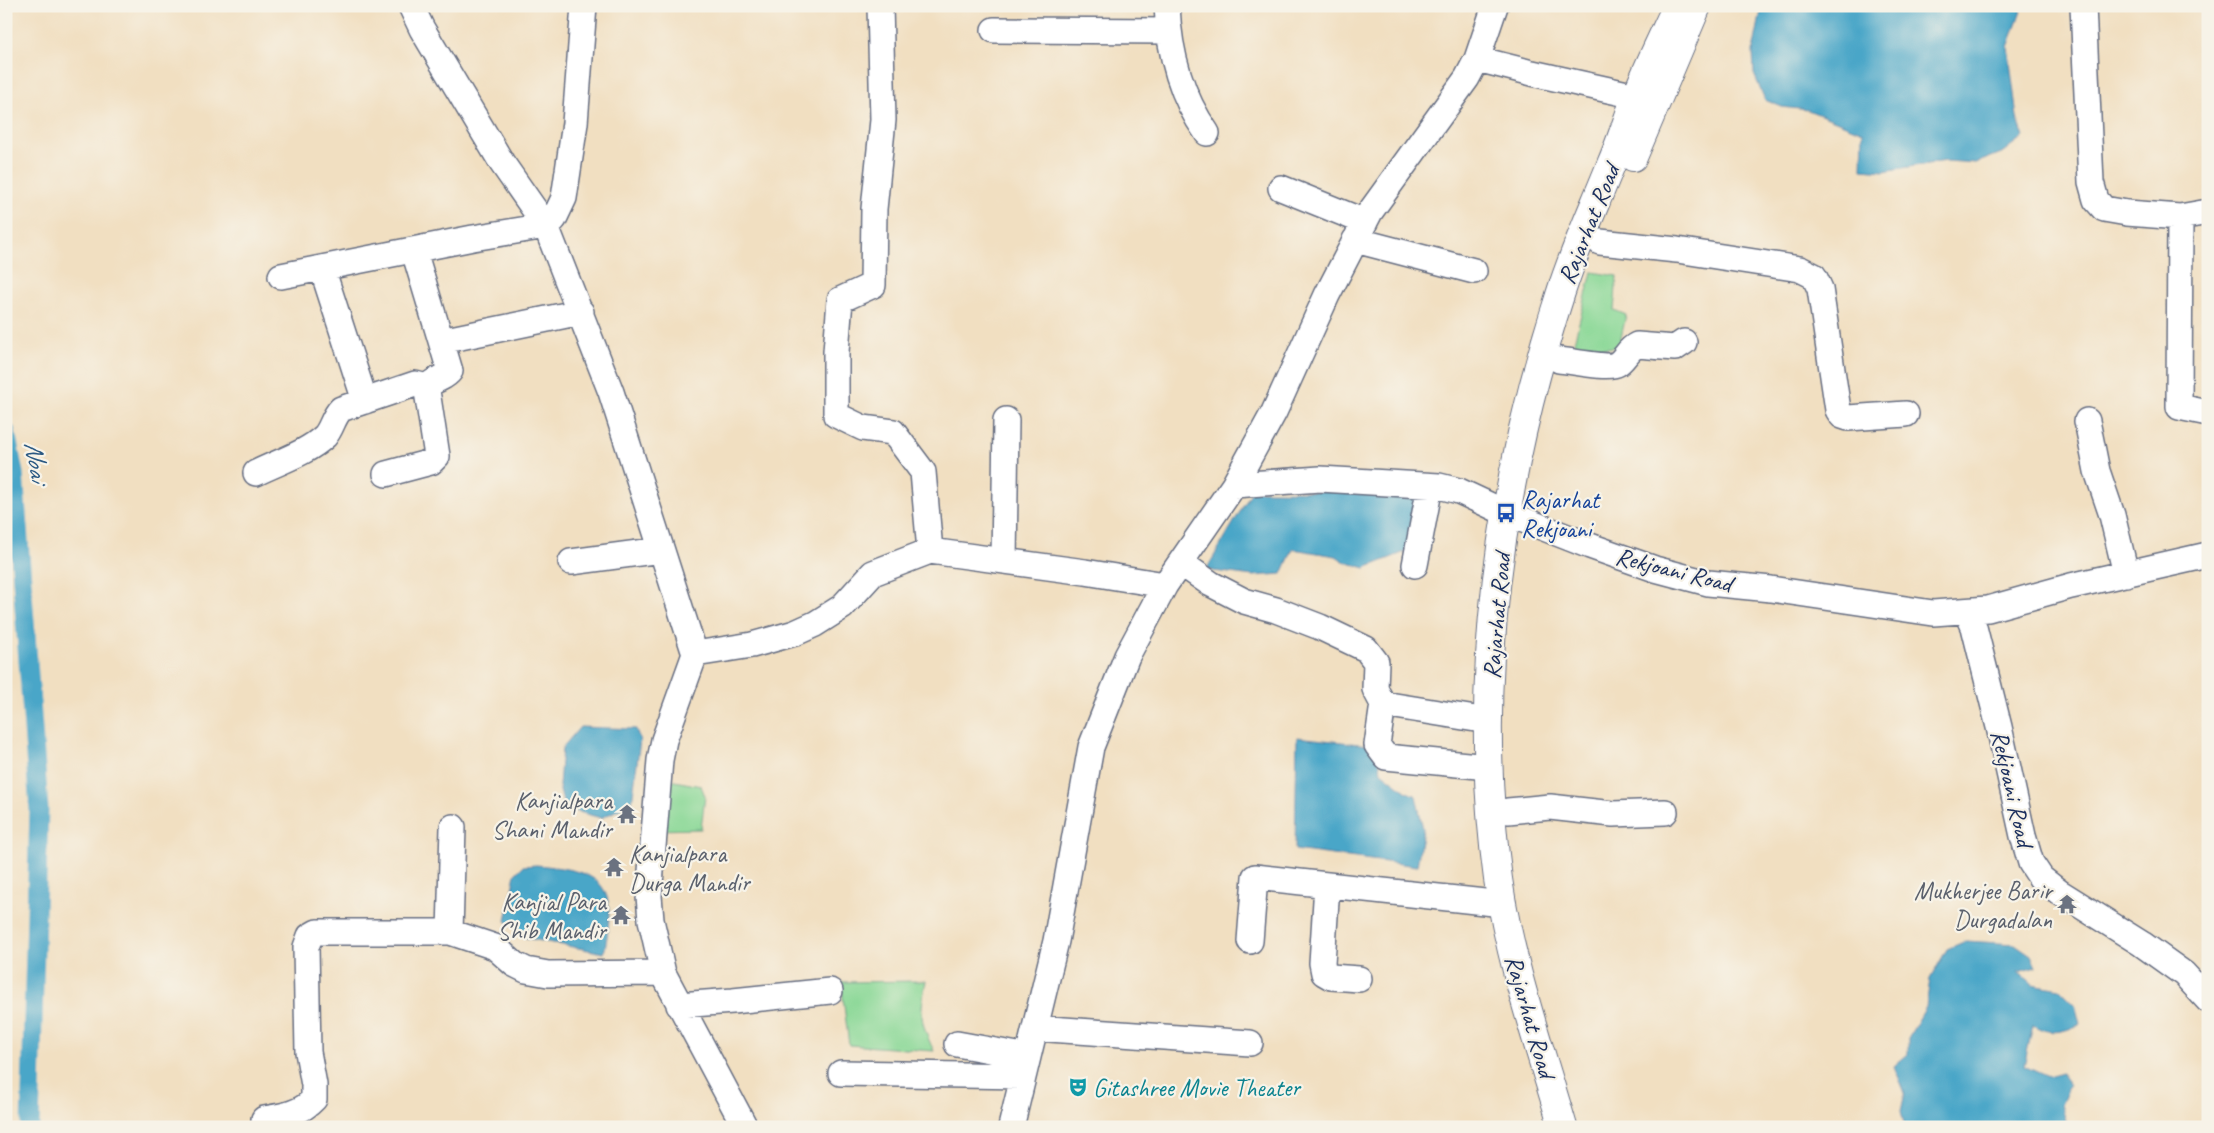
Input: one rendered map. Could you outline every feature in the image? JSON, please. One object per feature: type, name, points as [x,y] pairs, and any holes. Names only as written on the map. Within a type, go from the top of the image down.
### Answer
[{"type":"main road","name":"Rajarhat Road","points":[[1563,1127],[1514,959],[1503,904],[1493,830],[1488,767],[1492,643],[1515,516],[1531,398],[1561,291],[1623,137],[1636,96],[1677,6]]},
{"type":"main road","name":"Rajarhat Road","points":[[1577,1127],[1529,952],[1513,856],[1508,810],[1505,693],[1514,584],[1515,516],[1581,287],[1697,6]]},
{"type":"street","points":[[411,6],[422,29],[502,163],[546,226],[611,392],[695,654],[664,740],[660,760],[649,896],[663,973],[678,1005],[722,1081],[745,1127]]},
{"type":"street","points":[[282,276],[473,238],[546,226],[554,219],[564,198],[575,123],[584,6]]},
{"type":"street","points":[[880,6],[883,120],[874,209],[873,285],[840,300],[836,352],[836,415],[863,428],[893,432],[923,472],[930,551]]},
{"type":"street","points":[[1167,6],[1168,31],[1179,78],[1193,111],[1207,133]]},
{"type":"street","points":[[1011,1127],[1056,941],[1091,747],[1127,656],[1165,586],[1234,485],[1274,412],[1327,295],[1374,205],[1451,101],[1477,59],[1495,6]]},
{"type":"street","points":[[2083,6],[2091,182],[2096,200],[2104,209],[2127,213],[2180,217],[2208,212]]},
{"type":"street","points":[[994,30],[1168,31]]},
{"type":"street","points":[[1477,59],[1636,96]]},
{"type":"street","points":[[1281,188],[1360,231],[1474,271]]},
{"type":"street","points":[[2180,217],[2179,407],[2208,413]]},
{"type":"street","points":[[1600,242],[1677,250],[1790,267],[1800,269],[1814,276],[1820,289],[1838,410],[1842,416],[1848,418],[1906,414]]},
{"type":"street","points":[[256,473],[315,444],[326,434],[335,415],[341,410],[415,384],[427,387],[450,371],[414,251]]},
{"type":"street","points":[[322,268],[365,401]]},
{"type":"street","points":[[441,341],[581,312]]},
{"type":"street","points":[[1559,360],[1611,366],[1620,362],[1632,347],[1637,345],[1675,348],[1684,342]]},
{"type":"street","points":[[386,474],[431,462],[437,456],[427,387]]},
{"type":"street","points":[[1004,561],[1006,420]]},
{"type":"street","points":[[2087,421],[2097,471],[2112,515],[2126,574]]},
{"type":"street","name":"Rekjoani Road","points":[[1234,485],[1320,479],[1430,486],[1459,491],[1590,546],[1655,568],[1708,583],[1771,588],[1933,613],[1967,611],[2011,604],[2071,586],[2208,555]]},
{"type":"street","points":[[1415,565],[1430,486]]},
{"type":"street","points":[[571,562],[661,550]]},
{"type":"street","points":[[695,654],[752,645],[795,633],[815,624],[842,607],[874,573],[930,551],[1165,586]]},
{"type":"street","points":[[1181,563],[1211,584],[1244,601],[1302,620],[1366,648],[1376,662],[1375,689],[1383,704],[1377,745],[1386,757],[1488,767]]},
{"type":"street","name":"Rekjoani Road","points":[[1967,611],[1974,627],[2031,863],[2041,878],[2059,892],[2142,944],[2184,974],[2208,1000]]},
{"type":"street","points":[[1383,704],[1488,721]]},
{"type":"street","points":[[1508,810],[1550,807],[1613,814],[1665,812]]},
{"type":"street","points":[[450,932],[453,826]]},
{"type":"street","points":[[1250,941],[1255,877],[1503,904]]},
{"type":"street","points":[[1327,885],[1322,963],[1324,973],[1331,977],[1360,979]]},
{"type":"street","points":[[264,1127],[264,1118],[294,1113],[306,1108],[314,1099],[314,1085],[308,1052],[306,947],[310,936],[317,932],[450,932],[490,945],[514,964],[526,970],[548,974],[663,973]]},
{"type":"street","points":[[678,1005],[830,991]]},
{"type":"street","points":[[1035,1028],[1250,1043]]},
{"type":"street","points":[[957,1044],[1026,1066]]},
{"type":"street","points":[[841,1073],[1026,1066]]},
{"type":"green space","points":[[1592,272],[1617,276],[1614,310],[1626,315],[1619,347],[1572,350]]},
{"type":"green space","points":[[658,778],[701,786],[705,796],[701,829],[653,830]]},
{"type":"green space","points":[[926,981],[922,1017],[934,1051],[849,1045],[841,982]]},
{"type":"water","points":[[1762,6],[2023,6],[2008,47],[2017,117],[2024,137],[2004,152],[1976,163],[1946,161],[1884,171],[1862,169],[1863,132],[1808,110],[1782,107],[1765,100],[1754,74],[1753,51]]},
{"type":"water","points":[[1252,491],[1422,492],[1410,550],[1365,568],[1345,562],[1336,556],[1293,549],[1282,574],[1253,576],[1206,570]]},
{"type":"water","points":[[580,727],[636,729],[640,740],[632,803],[601,818],[572,810],[563,802],[559,786],[562,748]]},
{"type":"water","points":[[1297,737],[1377,746],[1381,772],[1407,792],[1416,796],[1423,829],[1417,866],[1295,850]]},
{"type":"water","points":[[536,865],[578,872],[592,878],[601,886],[607,897],[609,911],[604,953],[526,938],[506,921],[515,874],[523,866]]},
{"type":"water","points":[[1966,941],[2015,944],[2031,955],[2036,967],[2018,972],[2032,984],[2060,989],[2075,1004],[2080,1024],[2056,1032],[2033,1025],[2024,1066],[2048,1077],[2061,1073],[2070,1085],[2061,1105],[2068,1127],[1905,1127],[1901,1111],[1905,1093],[1894,1066],[1908,1054],[1908,1038],[1926,1007],[1930,979],[1947,949]]},
{"type":"waterway","name":"Noai","points":[[6,432],[14,473],[39,809],[30,1127]]},
{"type":"place","name":"Rajarhat Rekjoani","points":[[1506,513]]},
{"type":"place","name":"Kanjialpara Shani Mandir","points":[[627,814]]},
{"type":"place","name":"Kanjialpara Durga Mandir","points":[[614,867]]},
{"type":"place","name":"Mukherjee Barir Durgadalan","points":[[2067,904]]},
{"type":"place","name":"Kanjial Para Shib Mandir","points":[[621,915]]},
{"type":"place","name":"Gitashree Movie Theater","points":[[1078,1087]]}]
